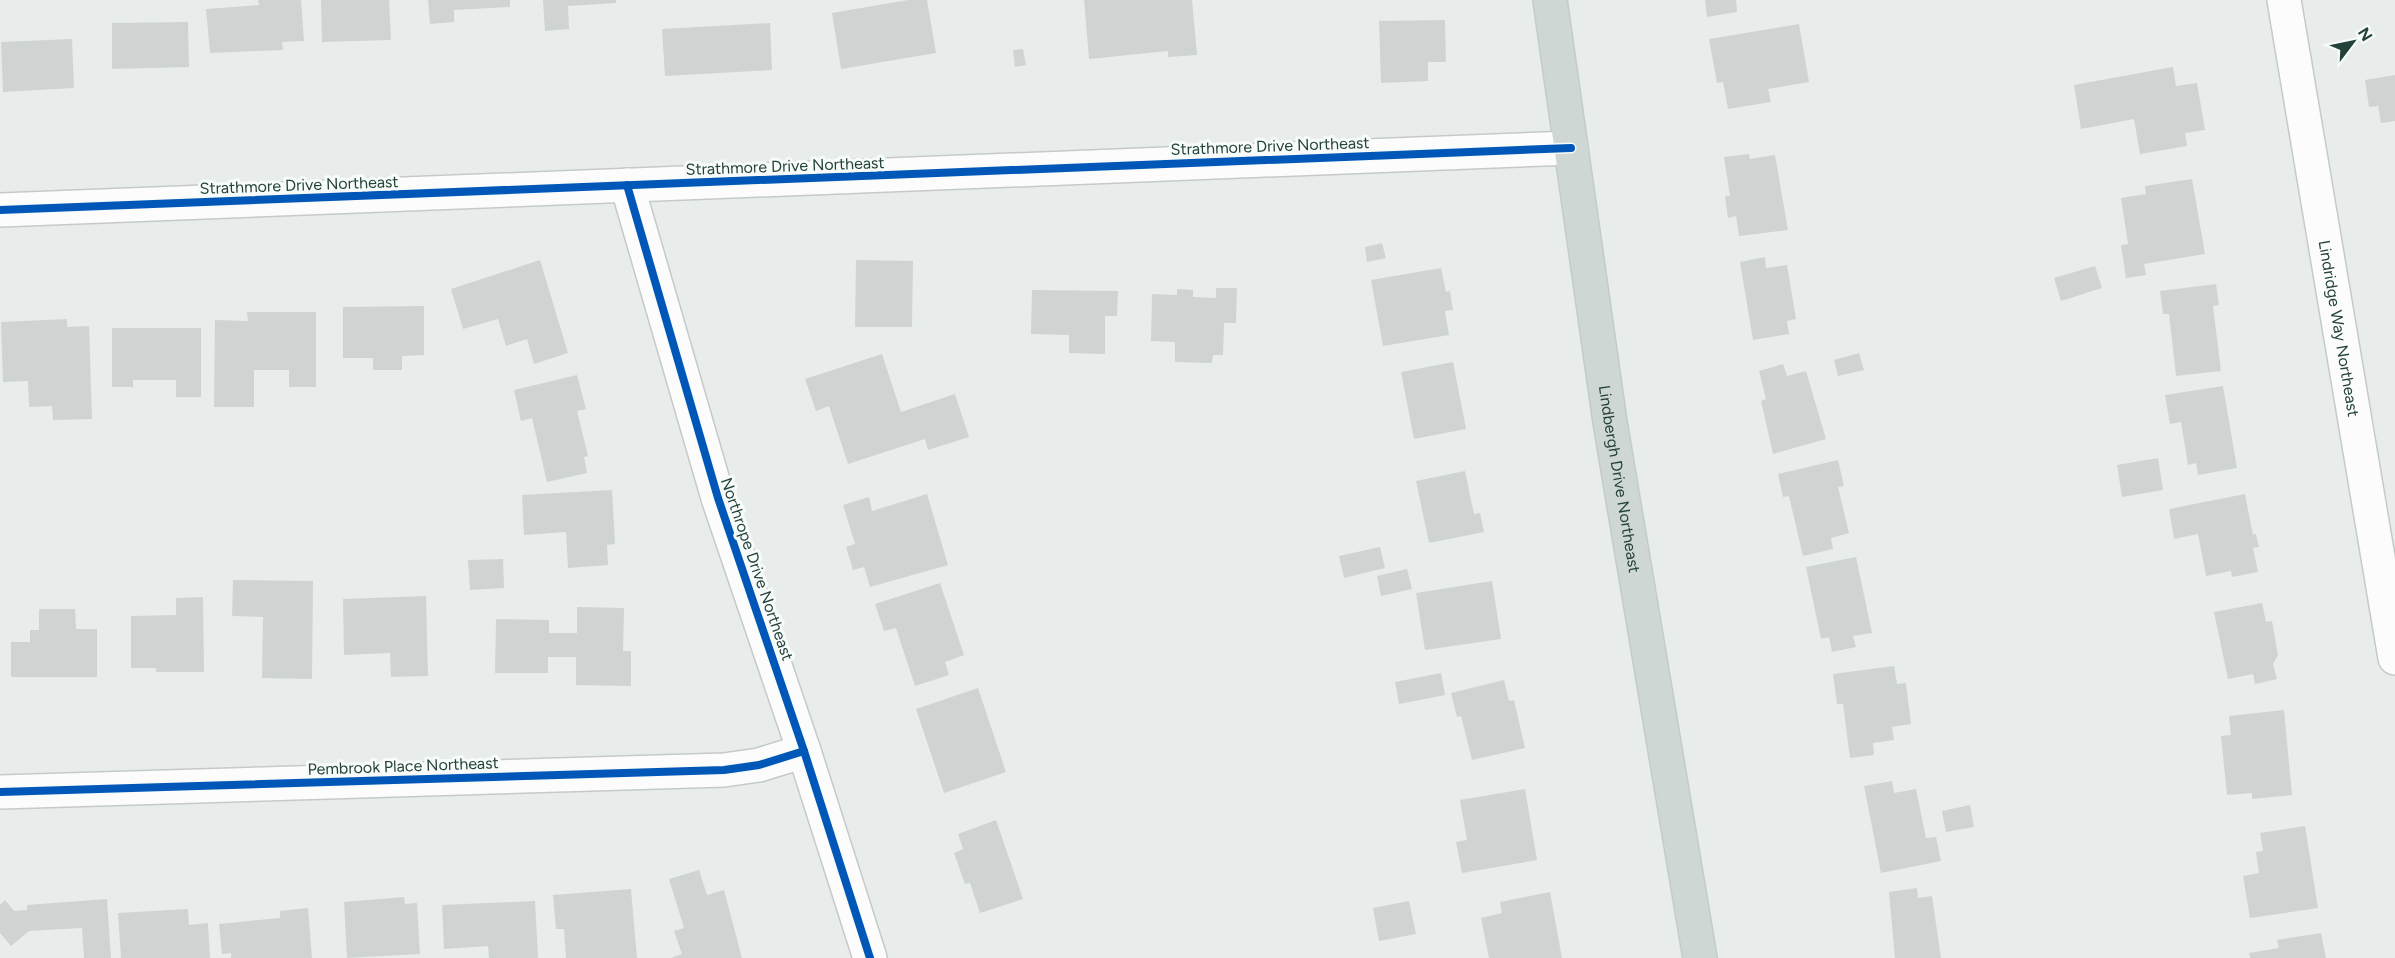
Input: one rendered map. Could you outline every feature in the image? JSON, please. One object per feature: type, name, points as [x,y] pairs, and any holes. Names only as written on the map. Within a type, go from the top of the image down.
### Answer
[{"type":"main road","name":"Lindbergh Drive Northeast","points":[[1550,0],[1612,433],[1700,958]]},
{"type":"street","name":"Lindridge Way Northeast","points":[[2284,0],[2395,658]]},
{"type":"street","name":"Strathmore Drive Northeast","points":[[0,210],[1571,148]]},
{"type":"street","name":"Northrope Drive Northeast","points":[[627,185],[718,498],[804,750],[870,958]]},
{"type":"street","name":"Pembrook Place Northeast","points":[[0,792],[724,770],[759,765],[804,750]]},
{"type":"building","points":[[258,0],[301,0],[304,41],[282,42],[283,50],[210,53],[206,9],[259,5]]},
{"type":"building","points":[[321,0],[389,0],[391,40],[322,42]]},
{"type":"building","points":[[428,0],[510,0],[510,7],[454,10],[454,22],[430,24]]},
{"type":"building","points":[[543,0],[616,0],[616,3],[568,6],[569,29],[545,31]]},
{"type":"building","points":[[908,0],[927,0],[936,53],[841,69],[832,13]]},
{"type":"building","points":[[1084,0],[1192,0],[1197,55],[1168,57],[1168,51],[1089,59]]},
{"type":"building","points":[[1705,0],[1736,0],[1737,12],[1707,17]]},
{"type":"building","points":[[1445,20],[1446,62],[1428,62],[1428,81],[1381,83],[1379,21]]},
{"type":"building","points":[[188,22],[189,67],[112,69],[112,23]]},
{"type":"building","points":[[770,23],[772,70],[665,76],[662,29]]},
{"type":"building","points":[[1799,24],[1809,82],[1768,89],[1771,102],[1728,109],[1723,82],[1717,83],[1709,39]]},
{"type":"building","points":[[72,39],[74,88],[3,92],[1,42]]},
{"type":"building","points":[[1023,49],[1026,65],[1015,67],[1013,50]]},
{"type":"building","points":[[2173,67],[2176,86],[2197,83],[2205,130],[2185,133],[2187,146],[2140,154],[2134,119],[2081,129],[2074,85]]},
{"type":"building","points":[[2395,75],[2395,121],[2381,123],[2378,106],[2369,107],[2365,80]]},
{"type":"building","points":[[1749,154],[1750,159],[1775,155],[1788,230],[1739,236],[1736,216],[1728,218],[1725,196],[1730,196],[1724,157]]},
{"type":"building","points":[[2192,179],[2205,254],[2144,264],[2146,275],[2126,278],[2121,245],[2128,244],[2121,198],[2146,194],[2145,186]]},
{"type":"building","points":[[1382,243],[1386,258],[1367,262],[1365,247]]},
{"type":"building","points":[[1765,257],[1766,268],[1787,265],[1796,319],[1787,321],[1789,334],[1753,340],[1740,262]]},
{"type":"building","points":[[540,260],[568,353],[534,364],[527,339],[506,346],[498,319],[463,329],[451,289]]},
{"type":"building","points":[[856,260],[913,261],[912,327],[855,327]]},
{"type":"building","points":[[2095,266],[2102,288],[2061,301],[2054,278]]},
{"type":"building","points":[[1441,268],[1446,292],[1450,291],[1453,310],[1445,311],[1449,335],[1383,346],[1371,280]]},
{"type":"building","points":[[2216,284],[2219,305],[2213,306],[2221,371],[2176,376],[2169,314],[2163,314],[2160,291]]},
{"type":"building","points":[[1216,288],[1237,288],[1236,323],[1224,323],[1223,355],[1213,355],[1212,363],[1175,362],[1175,342],[1151,341],[1152,294],[1177,295],[1177,289],[1193,290],[1193,297],[1216,298]]},
{"type":"building","points":[[1032,290],[1118,291],[1117,316],[1105,316],[1105,354],[1069,353],[1069,335],[1031,334]]},
{"type":"building","points":[[424,306],[424,355],[402,356],[402,370],[373,370],[373,358],[343,358],[343,307]]},
{"type":"building","points":[[247,312],[316,312],[316,387],[289,387],[289,370],[254,370],[254,407],[214,407],[215,320],[248,321]]},
{"type":"building","points":[[67,319],[67,327],[89,326],[92,419],[53,420],[52,406],[29,407],[28,381],[3,382],[1,322]]},
{"type":"building","points":[[112,328],[201,328],[201,397],[176,397],[176,380],[133,380],[133,387],[112,387]]},
{"type":"building","points":[[1859,353],[1864,370],[1838,376],[1834,360]]},
{"type":"building","points":[[882,354],[901,412],[955,394],[969,437],[928,450],[925,439],[848,464],[829,406],[816,411],[805,379]]},
{"type":"building","points":[[1453,362],[1466,429],[1414,439],[1401,372]]},
{"type":"building","points":[[1783,364],[1787,376],[1806,371],[1826,439],[1773,454],[1761,401],[1766,399],[1759,371]]},
{"type":"building","points":[[577,375],[586,409],[577,411],[588,456],[584,457],[587,473],[547,482],[532,418],[521,421],[514,390]]},
{"type":"building","points":[[2223,386],[2237,468],[2198,475],[2196,463],[2188,465],[2181,422],[2170,424],[2165,395]]},
{"type":"building","points":[[2158,458],[2163,490],[2122,497],[2117,465]]},
{"type":"building","points":[[1838,460],[1844,486],[1838,487],[1849,533],[1831,538],[1833,549],[1803,556],[1789,496],[1783,497],[1778,474]]},
{"type":"building","points":[[1465,471],[1474,514],[1480,513],[1484,532],[1429,543],[1416,481]]},
{"type":"building","points":[[612,490],[615,544],[607,545],[608,565],[568,568],[566,532],[524,535],[522,495]]},
{"type":"building","points":[[927,494],[948,565],[870,587],[864,567],[853,570],[846,547],[855,544],[843,505],[869,497],[872,511]]},
{"type":"building","points":[[2245,494],[2253,535],[2256,534],[2259,547],[2253,548],[2258,572],[2232,577],[2231,571],[2206,576],[2198,534],[2174,539],[2169,509]]},
{"type":"building","points":[[1380,547],[1385,568],[1344,578],[1339,556]]},
{"type":"building","points":[[1856,557],[1872,633],[1853,636],[1856,647],[1832,652],[1829,637],[1821,639],[1806,567]]},
{"type":"building","points":[[503,559],[504,588],[470,590],[468,560]]},
{"type":"building","points":[[1407,569],[1412,589],[1381,596],[1377,576]]},
{"type":"building","points":[[233,580],[313,581],[312,679],[262,678],[263,617],[232,616]]},
{"type":"building","points":[[1492,581],[1501,639],[1425,650],[1416,593]]},
{"type":"building","points":[[940,583],[964,655],[945,662],[949,675],[915,686],[896,628],[884,631],[875,604]]},
{"type":"building","points":[[426,596],[428,676],[391,677],[390,653],[344,655],[343,599]]},
{"type":"building","points":[[203,597],[204,672],[156,672],[156,668],[131,668],[131,616],[176,615],[176,598]]},
{"type":"building","points":[[2262,603],[2266,622],[2272,621],[2278,655],[2273,664],[2277,679],[2255,684],[2253,674],[2228,679],[2214,612]]},
{"type":"building","points":[[577,607],[624,608],[623,651],[631,651],[631,686],[576,685],[576,657],[548,657],[548,673],[495,673],[496,619],[549,620],[549,633],[577,633]]},
{"type":"building","points":[[39,609],[75,609],[76,629],[97,629],[97,677],[11,677],[11,642],[30,642],[30,630],[39,630]]},
{"type":"building","points":[[1894,666],[1897,684],[1906,683],[1911,724],[1892,727],[1894,740],[1873,743],[1874,755],[1850,758],[1843,704],[1837,704],[1833,674]]},
{"type":"building","points":[[1441,673],[1445,695],[1399,704],[1395,682]]},
{"type":"building","points":[[1504,680],[1509,701],[1514,700],[1525,748],[1472,760],[1461,716],[1457,717],[1451,693]]},
{"type":"building","points":[[978,688],[1006,772],[944,793],[916,709]]},
{"type":"building","points":[[2284,710],[2292,795],[2252,799],[2252,793],[2227,795],[2221,736],[2231,735],[2229,716]]},
{"type":"building","points":[[1892,781],[1894,793],[1916,789],[1926,838],[1936,837],[1941,861],[1881,873],[1864,786]]},
{"type":"building","points":[[1525,789],[1537,860],[1462,873],[1456,842],[1467,840],[1460,800]]},
{"type":"building","points":[[1970,805],[1974,827],[1946,832],[1942,811]]},
{"type":"building","points":[[996,820],[1023,899],[980,913],[970,883],[965,884],[954,853],[963,849],[958,834]]},
{"type":"building","points":[[2305,826],[2318,908],[2250,918],[2243,876],[2259,873],[2256,852],[2263,851],[2260,833]]},
{"type":"building","points":[[699,870],[707,895],[724,890],[742,958],[671,958],[682,954],[674,931],[684,928],[669,879]]},
{"type":"building","points":[[1917,888],[1918,898],[1932,896],[1941,958],[1895,958],[1889,892]]},
{"type":"building","points":[[631,889],[637,958],[566,958],[564,929],[556,929],[553,895]]},
{"type":"building","points":[[1550,892],[1562,958],[1489,958],[1481,918],[1502,913],[1500,902]]},
{"type":"building","points":[[404,897],[405,904],[417,903],[420,954],[347,958],[344,902]]},
{"type":"building","points":[[107,899],[111,958],[84,958],[82,928],[29,931],[11,946],[0,933],[0,905],[5,900],[14,911],[27,910],[27,905]]},
{"type":"building","points":[[535,901],[538,958],[489,958],[488,946],[444,949],[442,905]]},
{"type":"building","points":[[1409,901],[1416,934],[1379,941],[1373,908]]},
{"type":"building","points":[[308,908],[312,958],[231,958],[231,953],[222,954],[219,924],[280,918],[280,911]]},
{"type":"building","points":[[188,909],[189,925],[208,923],[210,958],[121,958],[118,913]]},
{"type":"building","points":[[2321,933],[2326,958],[2250,958],[2249,953],[2279,948],[2277,940]]},
{"type":"cycle path","points":[[0,210],[1571,148]]},
{"type":"cycle path","points":[[627,185],[718,498],[804,751],[870,958]]},
{"type":"cycle path","points":[[0,792],[724,770],[759,765],[804,751]]}]
